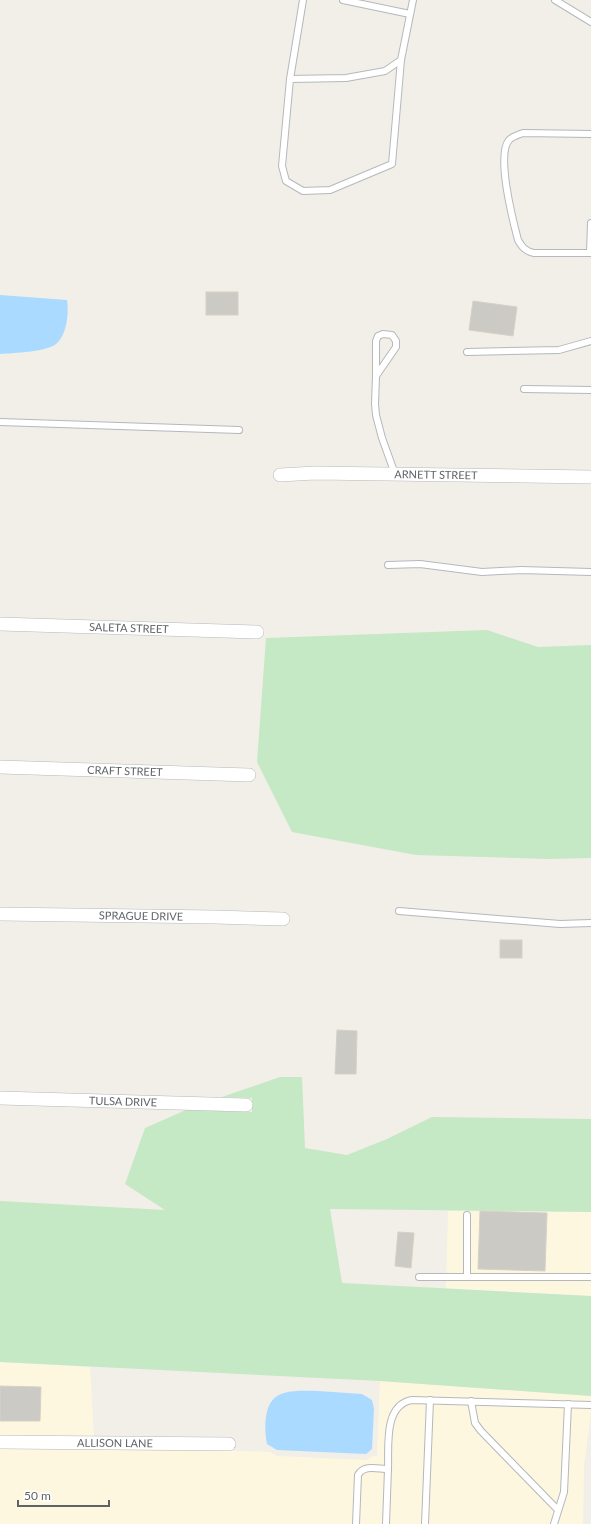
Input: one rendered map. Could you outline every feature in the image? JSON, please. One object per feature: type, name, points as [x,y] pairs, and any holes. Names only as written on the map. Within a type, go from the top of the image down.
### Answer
[{"type":"street","name":"ARNETT STREET","points":[[280,475],[314,473],[591,477]]},
{"type":"street","name":"SALETA STREET","points":[[0,624],[257,632]]},
{"type":"street","name":"CRAFT STREET","points":[[0,768],[249,775]]},
{"type":"street","name":"SPRAGUE DRIVE","points":[[0,914],[215,917],[283,920]]},
{"type":"street","name":"TULSA DRIVE","points":[[0,1098],[246,1105]]},
{"type":"street","name":"ALLISON LANE","points":[[0,1442],[229,1444]]},
{"type":"lane","points":[[302,0],[290,79],[282,166],[286,181],[303,191],[330,190],[392,164],[400,60],[413,0]]},
{"type":"lane","points":[[343,0],[410,14]]},
{"type":"lane","points":[[555,0],[591,22]]},
{"type":"lane","points":[[290,79],[346,78],[385,71],[400,60]]},
{"type":"lane","points":[[591,134],[523,133],[509,140],[505,148],[505,184],[518,240],[522,247],[527,251],[534,253],[591,253],[591,223]]},
{"type":"lane","points":[[376,376],[396,347],[396,342],[392,335],[384,334],[378,336],[376,341],[376,376],[376,415],[382,438],[395,474]]},
{"type":"lane","points":[[467,352],[559,350],[591,341]]},
{"type":"lane","points":[[524,389],[591,390]]},
{"type":"lane","points":[[0,422],[239,430]]},
{"type":"lane","points":[[388,565],[420,564],[482,572],[521,570],[591,572]]},
{"type":"lane","points":[[575,572],[591,567]]},
{"type":"lane","points":[[400,911],[560,924],[591,923]]},
{"type":"lane","points":[[467,1215],[467,1277]]},
{"type":"lane","points":[[419,1277],[591,1277]]},
{"type":"lane","points":[[425,1524],[430,1400]]},
{"type":"lane","points":[[386,1524],[390,1424],[400,1404],[405,1401],[430,1400],[591,1405]]},
{"type":"lane","points":[[471,1401],[475,1423],[558,1510]]},
{"type":"lane","points":[[554,1524],[564,1492],[568,1404]]},
{"type":"lane","points":[[356,1524],[358,1475],[360,1471],[364,1468],[388,1469]]},
{"type":"shaded area","points":[[448,1211],[591,1212],[591,1296],[446,1289]]},
{"type":"shaded area","points":[[0,1362],[90,1367],[94,1436],[0,1435]]},
{"type":"shaded area","points":[[380,1381],[591,1396],[591,1412],[584,1466],[583,1524],[0,1524],[0,1449],[270,1452],[277,1456],[366,1460],[373,1456],[377,1456]]},
{"type":"green space","points":[[487,630],[538,647],[591,645],[591,858],[549,859],[416,855],[292,832],[257,762],[266,638]]},
{"type":"green space","points":[[280,1077],[302,1077],[305,1148],[347,1155],[387,1139],[432,1117],[591,1119],[591,1212],[330,1209],[342,1283],[591,1296],[591,1396],[380,1381],[0,1362],[0,1201],[165,1210],[125,1184],[145,1128],[186,1110],[252,1112],[252,1098],[222,1097]]},
{"type":"water","points":[[0,295],[67,300],[68,311],[65,330],[60,340],[51,347],[45,349],[29,352],[0,354]]},
{"type":"water","points":[[318,1391],[362,1394],[372,1400],[374,1409],[372,1449],[366,1454],[277,1450],[267,1444],[265,1430],[266,1414],[272,1401],[277,1396],[288,1392]]},
{"type":"building","points":[[206,292],[238,292],[238,315],[206,315]]},
{"type":"building","points":[[473,301],[517,307],[513,336],[469,330]]},
{"type":"building","points":[[500,940],[522,940],[522,958],[500,958]]},
{"type":"building","points":[[337,1030],[357,1031],[356,1074],[335,1074]]},
{"type":"building","points":[[480,1211],[547,1213],[545,1271],[478,1269]]},
{"type":"building","points":[[398,1232],[414,1233],[411,1268],[395,1266]]},
{"type":"building","points":[[0,1386],[41,1387],[40,1421],[0,1421]]}]
